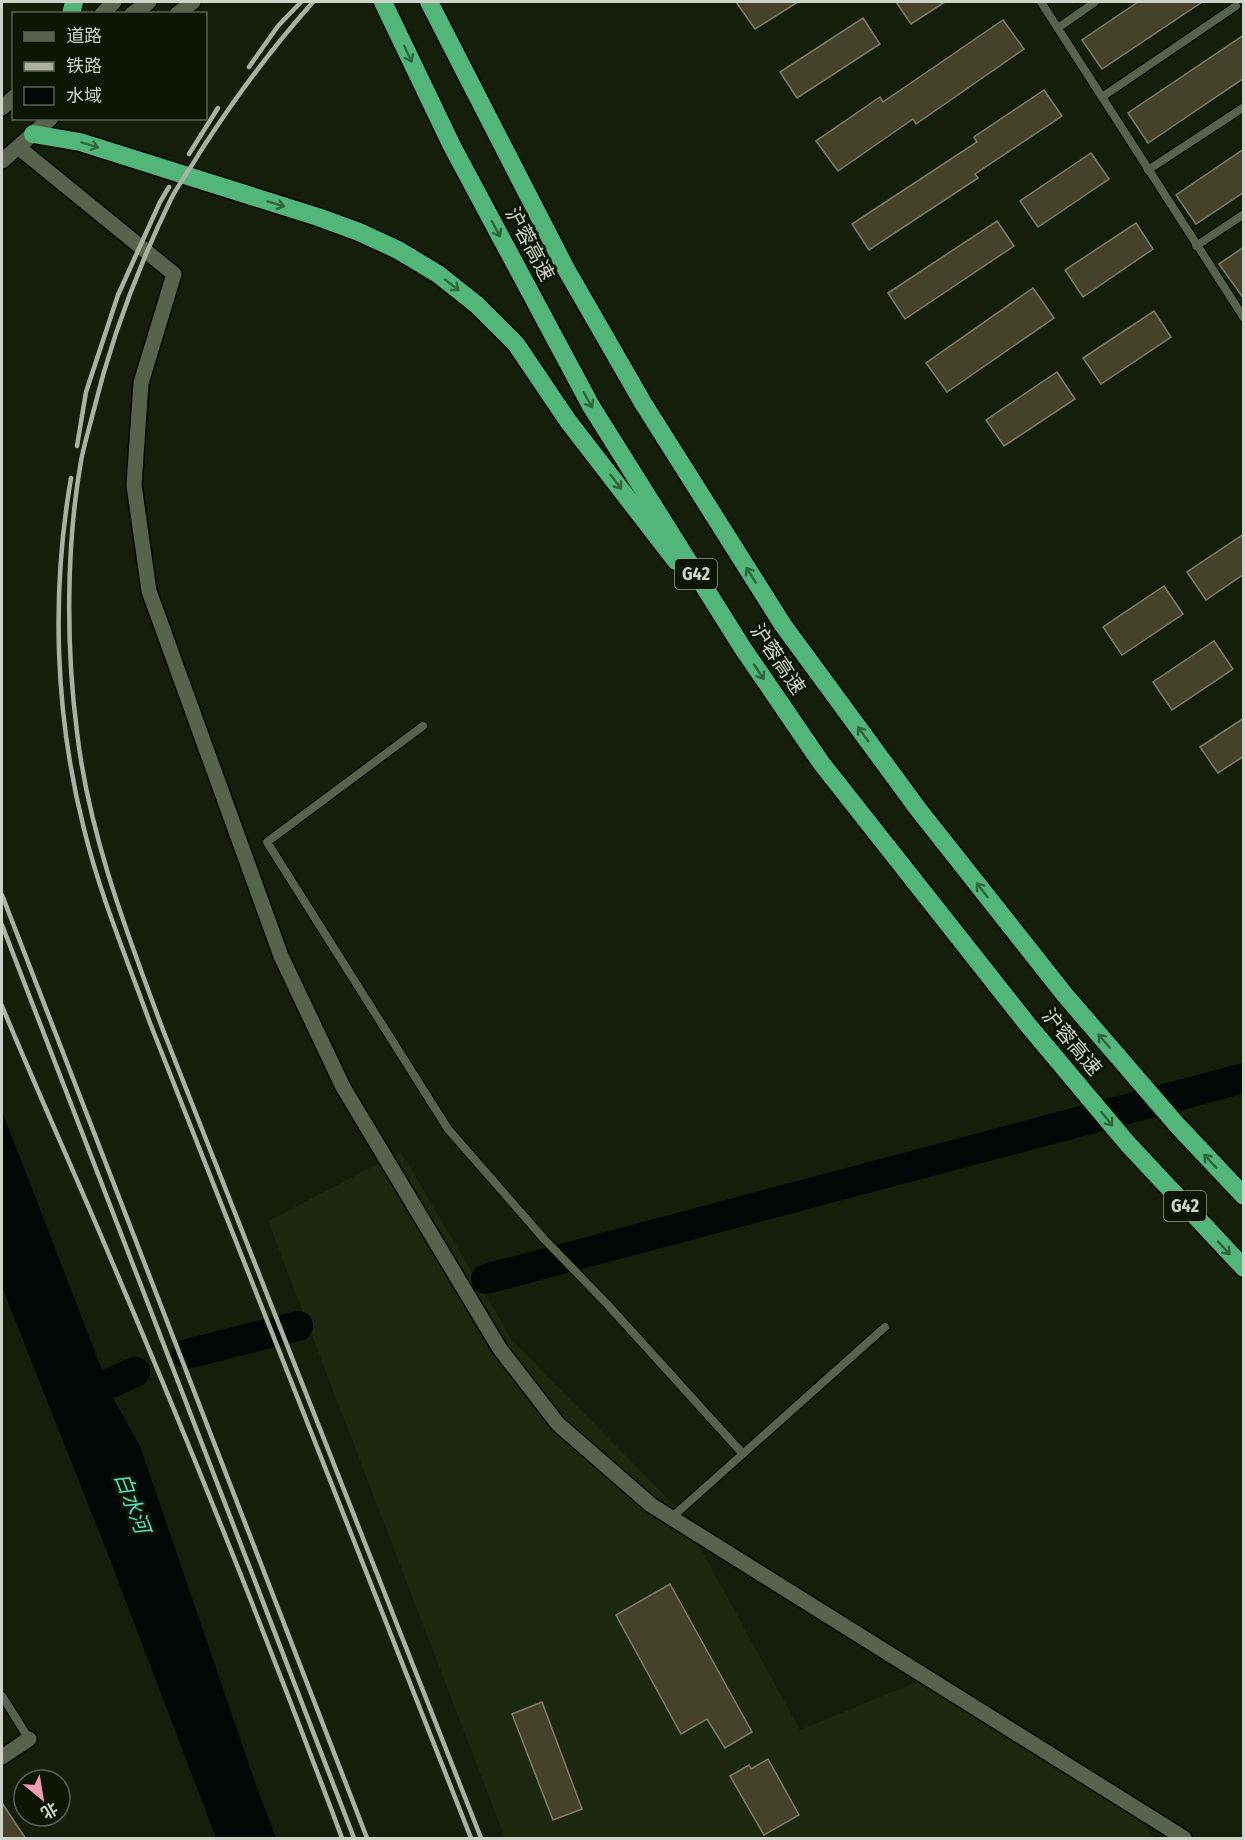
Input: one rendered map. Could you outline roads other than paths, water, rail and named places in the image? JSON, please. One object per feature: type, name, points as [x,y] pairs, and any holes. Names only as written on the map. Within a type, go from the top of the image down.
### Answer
[{"type":"highway","name":"沪蓉高速","points":[[383,2],[452,146],[591,406],[742,647],[822,764],[1028,1025],[1127,1143],[1244,1269]]},
{"type":"highway","name":"沪蓉高速","points":[[429,2],[566,269],[643,403],[783,626],[918,809],[1065,995],[1142,1086],[1244,1196]]},
{"type":"highway","points":[[33,134],[80,142],[318,217],[360,232],[398,250],[438,274],[477,305],[516,344],[568,420],[742,647]]},
{"type":"street","points":[[135,12],[149,2]]},
{"type":"street","points":[[180,12],[193,2]]},
{"type":"street","points":[[2,161],[49,120]]},
{"type":"street","points":[[18,147],[174,274],[141,382],[134,485],[149,591],[281,957],[343,1087],[500,1349],[558,1424],[651,1505],[1184,1839]]},
{"type":"street","points":[[2,1757],[29,1739]]},
{"type":"lane","points":[[1041,2],[1244,318]]},
{"type":"lane","points":[[1058,28],[1095,2]]},
{"type":"lane","points":[[1102,98],[1236,6]]},
{"type":"lane","points":[[1148,170],[1244,107]]},
{"type":"lane","points":[[1196,246],[1244,214]]},
{"type":"lane","points":[[423,726],[267,842],[448,1129],[544,1239],[607,1304],[743,1454]]},
{"type":"lane","points":[[671,1518],[885,1327]]},
{"type":"lane","points":[[2,1696],[29,1739]]},
{"type":"water","name":"白水河","points":[[2,1111],[112,1396],[140,1446],[276,1838],[216,1838],[109,1557],[2,1287]]},
{"type":"waterway","points":[[486,1279],[1244,1078]]},
{"type":"waterway","points":[[187,1354],[298,1326]]},
{"type":"waterway","points":[[87,1393],[135,1372]]},
{"type":"railway","points":[[249,67],[278,26],[301,2]]},
{"type":"railway","points":[[313,2],[240,93],[178,187],[147,251],[126,304],[100,385],[81,461],[76,494],[69,596],[73,699],[90,808],[111,883],[136,957],[481,1838]]},
{"type":"railway","points":[[189,154],[218,108]]},
{"type":"railway","points":[[77,446],[86,392],[118,295],[169,187]]},
{"type":"railway","points":[[71,478],[61,566],[59,654],[67,742],[74,786],[90,854],[150,1023],[471,1838]]},
{"type":"railway","points":[[2,895],[367,1838]]},
{"type":"railway","points":[[2,925],[354,1838]]},
{"type":"railway","points":[[2,1006],[202,1478],[342,1838]]}]
